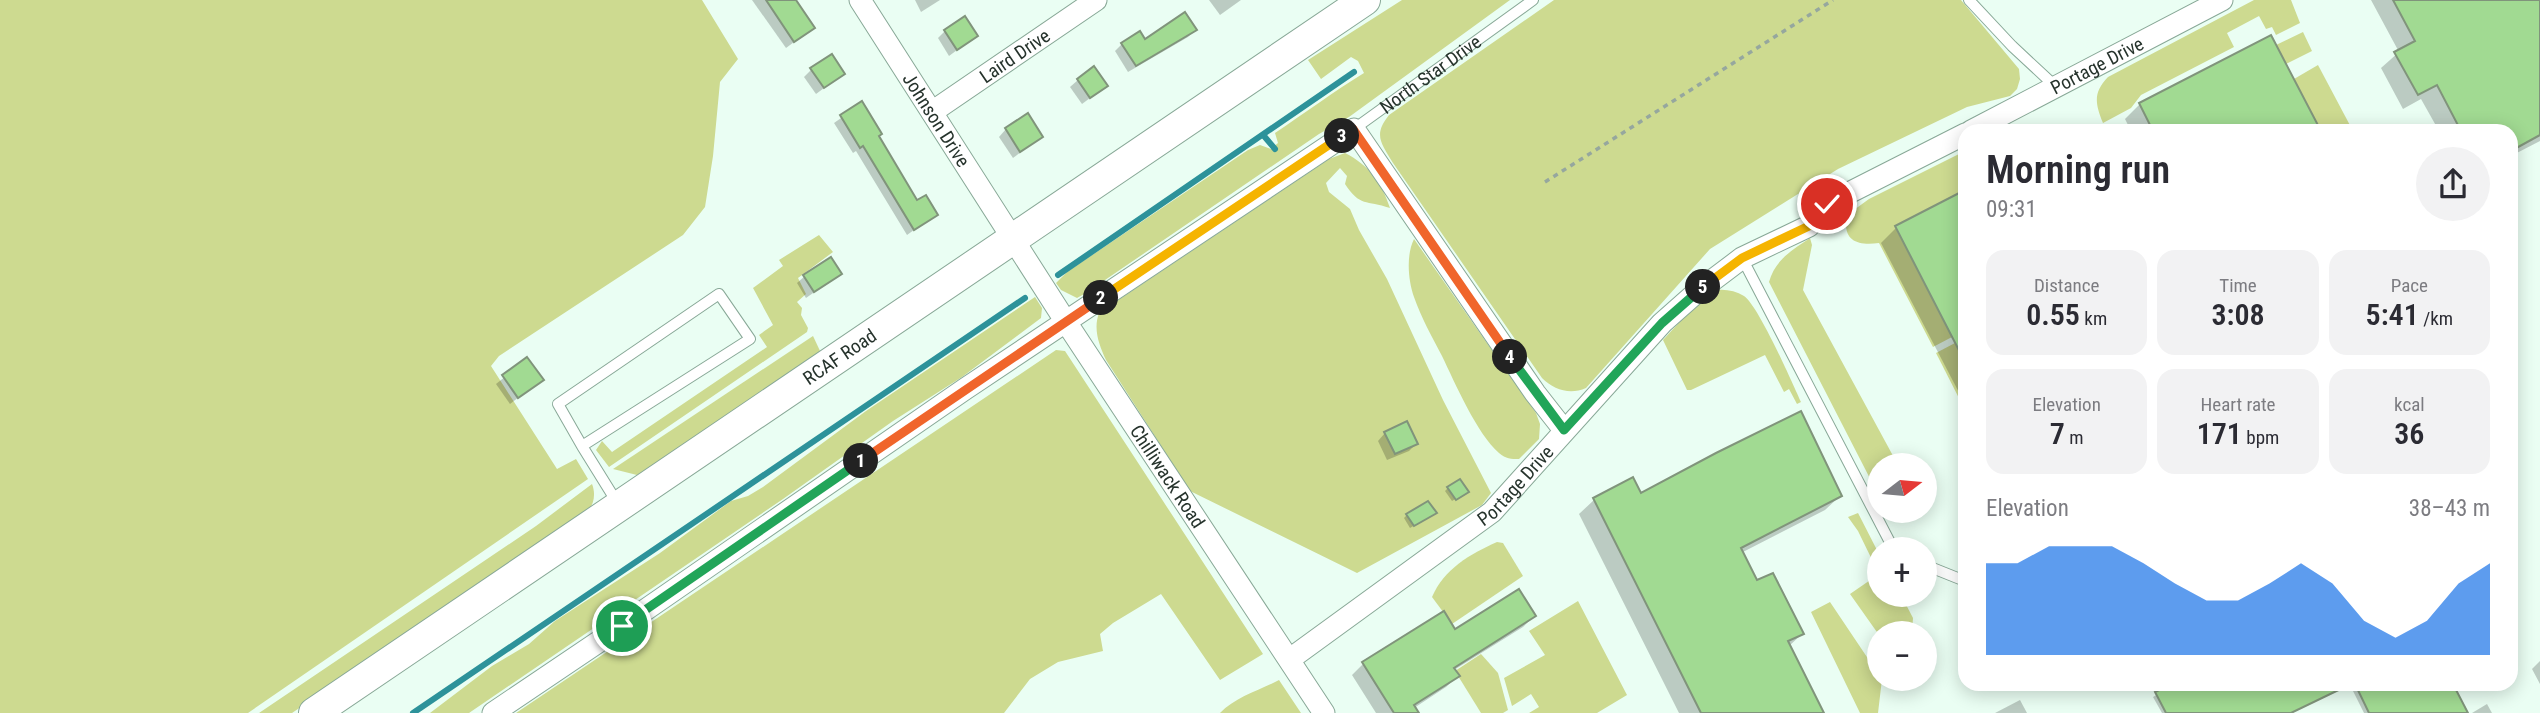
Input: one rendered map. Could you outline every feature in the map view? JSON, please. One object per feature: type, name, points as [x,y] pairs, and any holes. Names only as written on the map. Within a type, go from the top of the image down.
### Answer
[{"type":"main road","name":"RCAF Road","points":[[314,713],[1365,0]]},
{"type":"street","name":"Johnson Drive","points":[[860,0],[1014,239]]},
{"type":"street","name":"Laird Drive","points":[[932,112],[1096,0]]},
{"type":"street","name":"Portage Drive","points":[[1985,124],[2222,0]]},
{"type":"street","name":"North Star Drive","points":[[492,713],[1353,129]]},
{"type":"street","points":[[1353,129],[1535,393],[1564,430]]},
{"type":"street","name":"Portage Drive","points":[[1290,659],[1492,512],[1662,323],[1697,292],[1742,258],[1809,226],[1827,204],[1958,138]]},
{"type":"street","name":"Chilliwack Road","points":[[1014,239],[1324,713]]},
{"type":"lane","name":"North Star Drive","points":[[1353,129],[1533,0]]},
{"type":"lane","points":[[1969,0],[2012,46],[2057,88]]},
{"type":"lane","points":[[1742,258],[1887,537]]},
{"type":"lane","points":[[582,446],[750,339],[719,294],[558,404],[582,446],[619,506]]},
{"type":"lane","points":[[1937,570],[1958,578]]},
{"type":"path","points":[[1545,182],[1833,0]]},
{"type":"green space","points":[[0,0],[702,0],[738,59],[720,82],[705,207],[683,235],[499,356],[491,366],[557,469],[576,459],[588,479],[248,713],[0,713]]},
{"type":"green space","points":[[1402,0],[1510,0],[1349,117],[1319,134],[1086,293],[1077,298],[1061,290],[1056,283],[1067,272],[1248,150],[1260,145],[1271,149],[1278,143],[1275,133],[1364,73],[1358,61],[1351,57],[1321,79],[1308,60]]},
{"type":"green space","points":[[1554,0],[1961,0],[2019,69],[2020,79],[2017,89],[2010,96],[1967,107],[1838,169],[1710,249],[1586,388],[1562,390],[1542,378],[1393,163],[1380,139],[1381,128],[1389,115]]},
{"type":"green space","points":[[2254,0],[2291,0],[2300,23],[2276,35],[2272,27],[2266,29],[2259,16],[2227,33],[2234,47],[2141,95],[2131,108],[2103,123],[2097,98],[2108,77]]},
{"type":"green space","points":[[2303,32],[2312,51],[2286,64],[2276,45]]},
{"type":"green space","points":[[2318,65],[2349,124],[2317,124],[2294,79]]},
{"type":"green space","points":[[1345,153],[1361,163],[1374,176],[1390,208],[1364,202],[1355,196],[1345,184],[1347,176],[1340,168],[1326,183],[1329,192],[1350,209],[1491,493],[1482,505],[1357,573],[1190,491],[1106,360],[1097,331],[1099,313],[1329,159]]},
{"type":"green space","points":[[1958,154],[1958,194],[1895,227],[1952,337],[1933,347],[1879,243],[1857,242],[1849,236],[1847,215],[1869,199]]},
{"type":"green space","points":[[819,235],[833,252],[798,278],[806,294],[797,302],[802,308],[801,315],[808,328],[807,332],[609,467],[596,450],[602,441],[612,452],[767,347],[759,335],[773,325],[753,288],[783,266],[779,260]]},
{"type":"green space","points":[[1810,238],[1812,245],[1803,290],[1891,453],[1867,453],[1867,473],[1769,282],[1775,268],[1791,251]]},
{"type":"green space","points":[[1414,239],[1536,413],[1540,424],[1539,439],[1519,459],[1502,455],[1483,434],[1467,408],[1423,319],[1409,275],[1410,252]]},
{"type":"green space","points":[[1717,290],[1738,293],[1750,302],[1801,402],[1797,404],[1789,389],[1784,392],[1765,355],[1687,390],[1663,340],[1686,315]]},
{"type":"green space","points":[[1035,297],[1042,308],[1041,318],[962,377],[893,421],[469,713],[430,713],[492,666],[529,644],[555,621],[660,553],[731,501],[748,496],[763,487],[866,411]]},
{"type":"green space","points":[[813,336],[821,353],[659,463],[637,475],[613,469]]},
{"type":"green space","points":[[1955,343],[1958,349],[1958,396],[1936,353]]},
{"type":"green space","points":[[1056,350],[1065,351],[1263,654],[1220,680],[1161,594],[1100,634],[1103,651],[1058,662],[1030,679],[1004,713],[516,713]]},
{"type":"green space","points":[[592,484],[594,499],[587,512],[292,713],[259,713],[536,526]]},
{"type":"green space","points":[[1858,513],[1870,537],[1867,537],[1867,549],[1858,531],[1848,517]]},
{"type":"green space","points":[[1497,542],[1503,543],[1523,576],[1452,624],[1432,597],[1437,587],[1459,564]]},
{"type":"green space","points":[[1867,582],[1867,607],[1907,607],[1913,621],[1869,621],[1850,594]]},
{"type":"green space","points":[[1578,601],[1627,695],[1597,713],[1529,713],[1539,707],[1531,694],[1512,706],[1504,678],[1545,655],[1529,631]]},
{"type":"green space","points":[[1830,602],[1867,657],[1867,691],[1881,691],[1878,713],[1860,713],[1811,612]]},
{"type":"green space","points":[[1481,654],[1498,673],[1508,710],[1503,713],[1481,713],[1455,671]]},
{"type":"green space","points":[[1279,680],[1301,713],[1220,713],[1240,698]]},
{"type":"building","points":[[766,0],[796,0],[815,28],[794,42]]},
{"type":"building","points":[[2393,0],[2540,0],[2540,135],[2518,147],[2518,124],[2457,124],[2437,85],[2418,95],[2394,52],[2415,41]]},
{"type":"building","points":[[1185,12],[1197,30],[1136,66],[1121,43],[1140,31],[1145,39]]},
{"type":"building","points":[[965,16],[978,36],[957,50],[944,30]]},
{"type":"building","points":[[2271,35],[2317,124],[2150,124],[2139,103]]},
{"type":"building","points":[[832,54],[845,74],[824,88],[810,68]]},
{"type":"building","points":[[1094,66],[1108,86],[1090,98],[1077,79]]},
{"type":"building","points":[[862,101],[882,134],[879,136],[917,200],[926,195],[938,215],[914,230],[863,146],[860,148],[840,115]]},
{"type":"building","points":[[1028,113],[1043,137],[1020,152],[1005,128]]},
{"type":"building","points":[[1958,194],[1958,348],[1895,226]]},
{"type":"building","points":[[831,257],[842,274],[814,292],[803,275]]},
{"type":"building","points":[[527,357],[544,380],[518,398],[502,375]]},
{"type":"building","points":[[1801,411],[1842,496],[1741,548],[1757,580],[1773,573],[1804,634],[1788,641],[1824,713],[1701,713],[1593,498],[1633,477],[1641,493]]},
{"type":"building","points":[[1407,421],[1418,444],[1395,454],[1384,432]]},
{"type":"building","points":[[1460,479],[1469,492],[1456,500],[1447,487]]},
{"type":"building","points":[[1428,501],[1437,513],[1414,526],[1406,514]]},
{"type":"building","points":[[1519,589],[1536,616],[1454,668],[1460,676],[1414,705],[1419,713],[1394,713],[1362,662],[1444,611],[1455,629]]},
{"type":"building","points":[[2337,691],[2291,713],[2166,713],[2155,692]]},
{"type":"building","points":[[2358,691],[2457,691],[2468,713],[2369,713]]},
{"type":"waterway","points":[[1058,275],[1354,72]]},
{"type":"waterway","points":[[1264,136],[1275,149]]},
{"type":"waterway","points":[[413,713],[1025,298]]},
{"type":"route","points":[[622,626],[965,389],[1353,129],[1535,393],[1564,430],[1662,323],[1697,292],[1742,258],[1809,226],[1827,204]]}]
